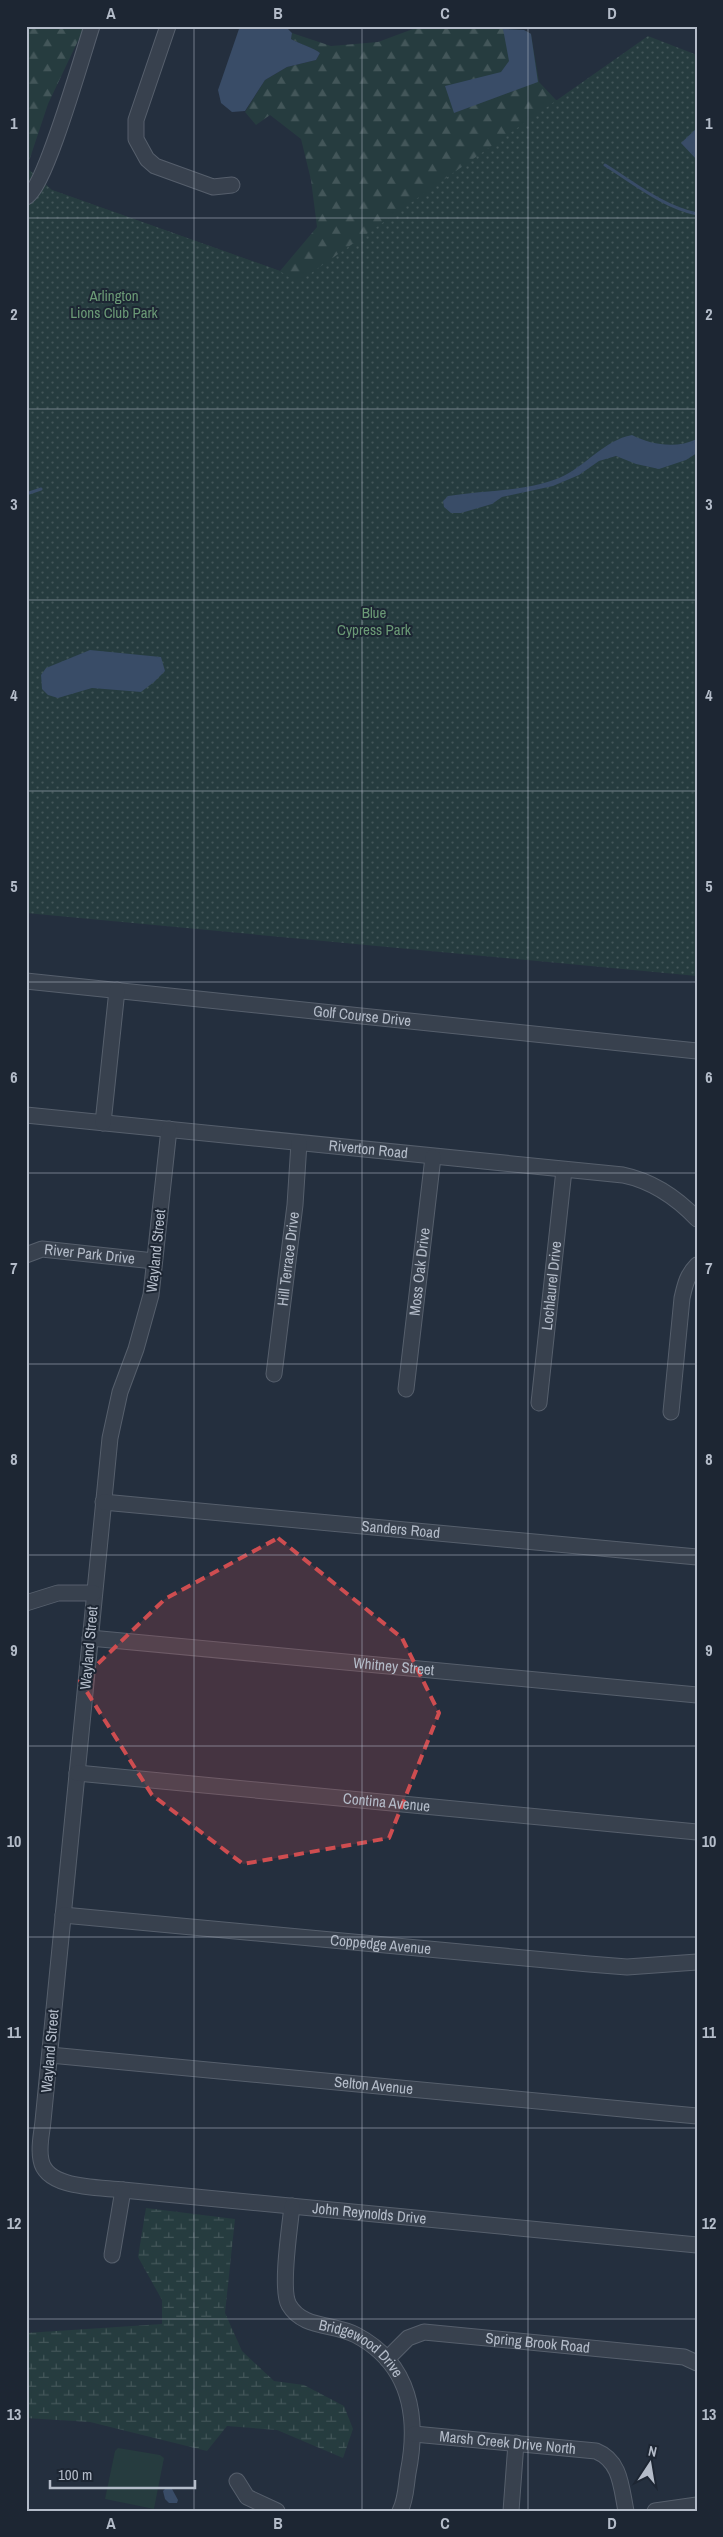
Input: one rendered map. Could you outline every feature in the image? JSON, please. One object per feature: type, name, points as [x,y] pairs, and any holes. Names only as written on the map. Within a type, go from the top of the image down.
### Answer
[{"type":"street","points":[[26,197],[30,196],[38,183],[55,146],[67,99],[92,26]]},
{"type":"street","points":[[168,26],[136,120],[136,139],[146,159],[155,166],[213,186],[232,185]]},
{"type":"street","name":"Golf Course Drive","points":[[26,981],[697,1051]]},
{"type":"street","points":[[103,1123],[117,990]]},
{"type":"street","name":"Riverton Road","points":[[26,1115],[623,1175],[643,1180],[676,1199],[697,1219]]},
{"type":"street","name":"Wayland Street","points":[[46,2172],[40,2160],[40,2150],[103,1502],[113,1418],[151,1296],[169,1129]]},
{"type":"street","name":"Hill Terrace Drive","points":[[274,1374],[295,1205],[299,1143]]},
{"type":"street","name":"Moss Oak Drive","points":[[406,1389],[433,1157]]},
{"type":"street","name":"Lochlaurel Drive","points":[[539,1403],[564,1170]]},
{"type":"street","name":"River Park Drive","points":[[26,1255],[42,1249],[154,1260]]},
{"type":"street","points":[[671,1412],[685,1283],[690,1272],[697,1265]]},
{"type":"street","name":"Sanders Road","points":[[103,1502],[697,1557]]},
{"type":"street","points":[[26,1603],[58,1592],[94,1593]]},
{"type":"street","name":"Whitney Street","points":[[90,1638],[697,1695]]},
{"type":"street","name":"Contina Avenue","points":[[77,1773],[697,1832]]},
{"type":"street","name":"Coppedge Avenue","points":[[63,1915],[627,1967],[697,1962]]},
{"type":"street","name":"Selton Avenue","points":[[50,2055],[697,2116]]},
{"type":"street","name":"John Reynolds Drive","points":[[46,2172],[63,2182],[123,2190],[697,2245]]},
{"type":"street","points":[[112,2255],[123,2190]]},
{"type":"street","name":"Bridgewood Drive","points":[[292,2206],[285,2290],[288,2304],[300,2318],[356,2335],[387,2359],[405,2389],[412,2411],[414,2434],[413,2451],[400,2511]]},
{"type":"street","name":"Spring Brook Road","points":[[387,2359],[408,2338],[424,2332],[684,2357],[697,2363]]},
{"type":"street","name":"Marsh Creek Drive North","points":[[414,2434],[589,2450],[601,2453],[615,2467],[626,2511]]},
{"type":"street","points":[[511,2511],[516,2443]]},
{"type":"street","points":[[237,2481],[247,2497],[277,2511]]},
{"type":"street","points":[[655,2511],[697,2505]]},
{"type":"highlighted area","points":[[278,1538],[402,1638],[439,1713],[389,1838],[243,1864],[152,1795],[80,1681],[165,1599]]},
{"type":"green space","points":[[26,26],[85,26],[48,104],[27,167]]},
{"type":"green space","name":"Arlington Lions Club Park","points":[[421,26],[503,26],[503,29],[524,30],[531,34],[539,82],[556,100],[693,111],[26,402],[52,190],[280,271],[317,227],[311,180],[301,139],[270,115],[256,125],[245,112],[265,80],[287,67],[316,60],[320,53],[291,39],[292,33],[331,46],[378,42]]},
{"type":"green space","name":"Blue Cypress Park","points":[[648,36],[697,55],[697,976],[26,913],[26,167],[52,190],[280,271],[297,283]]},
{"type":"green space","points":[[146,2208],[235,2219],[225,2313],[242,2351],[274,2381],[304,2385],[344,2406],[353,2429],[343,2458],[277,2430],[227,2426],[207,2451],[90,2422],[26,2418],[26,2333],[162,2324],[162,2300],[138,2257]]},
{"type":"green space","points":[[118,2448],[160,2455],[164,2458],[154,2509],[105,2499],[115,2451]]},
{"type":"water","points":[[240,26],[285,26],[292,33],[291,39],[320,53],[316,60],[287,67],[265,80],[245,111],[232,112],[221,103],[218,90]]},
{"type":"water","points":[[503,29],[524,30],[531,34],[538,82],[454,113],[445,86],[501,72],[509,61]]},
{"type":"water","points":[[697,128],[697,160],[681,143]]},
{"type":"water","points":[[632,435],[656,443],[672,445],[697,439],[697,453],[686,460],[659,469],[636,464],[616,456],[599,461],[579,475],[553,486],[502,497],[492,504],[461,513],[451,513],[444,507],[443,501],[448,496],[532,486],[559,478],[612,442]]},
{"type":"water","points":[[90,650],[161,657],[165,671],[141,692],[92,688],[58,698],[48,695],[42,689],[41,675],[46,668]]},
{"type":"water","points":[[166,2488],[172,2489],[178,2500],[177,2503],[169,2503],[165,2499],[163,2491]]},
{"type":"waterway","points":[[605,165],[638,187],[672,206],[697,214]]},
{"type":"waterway","points":[[26,494],[41,489]]}]
